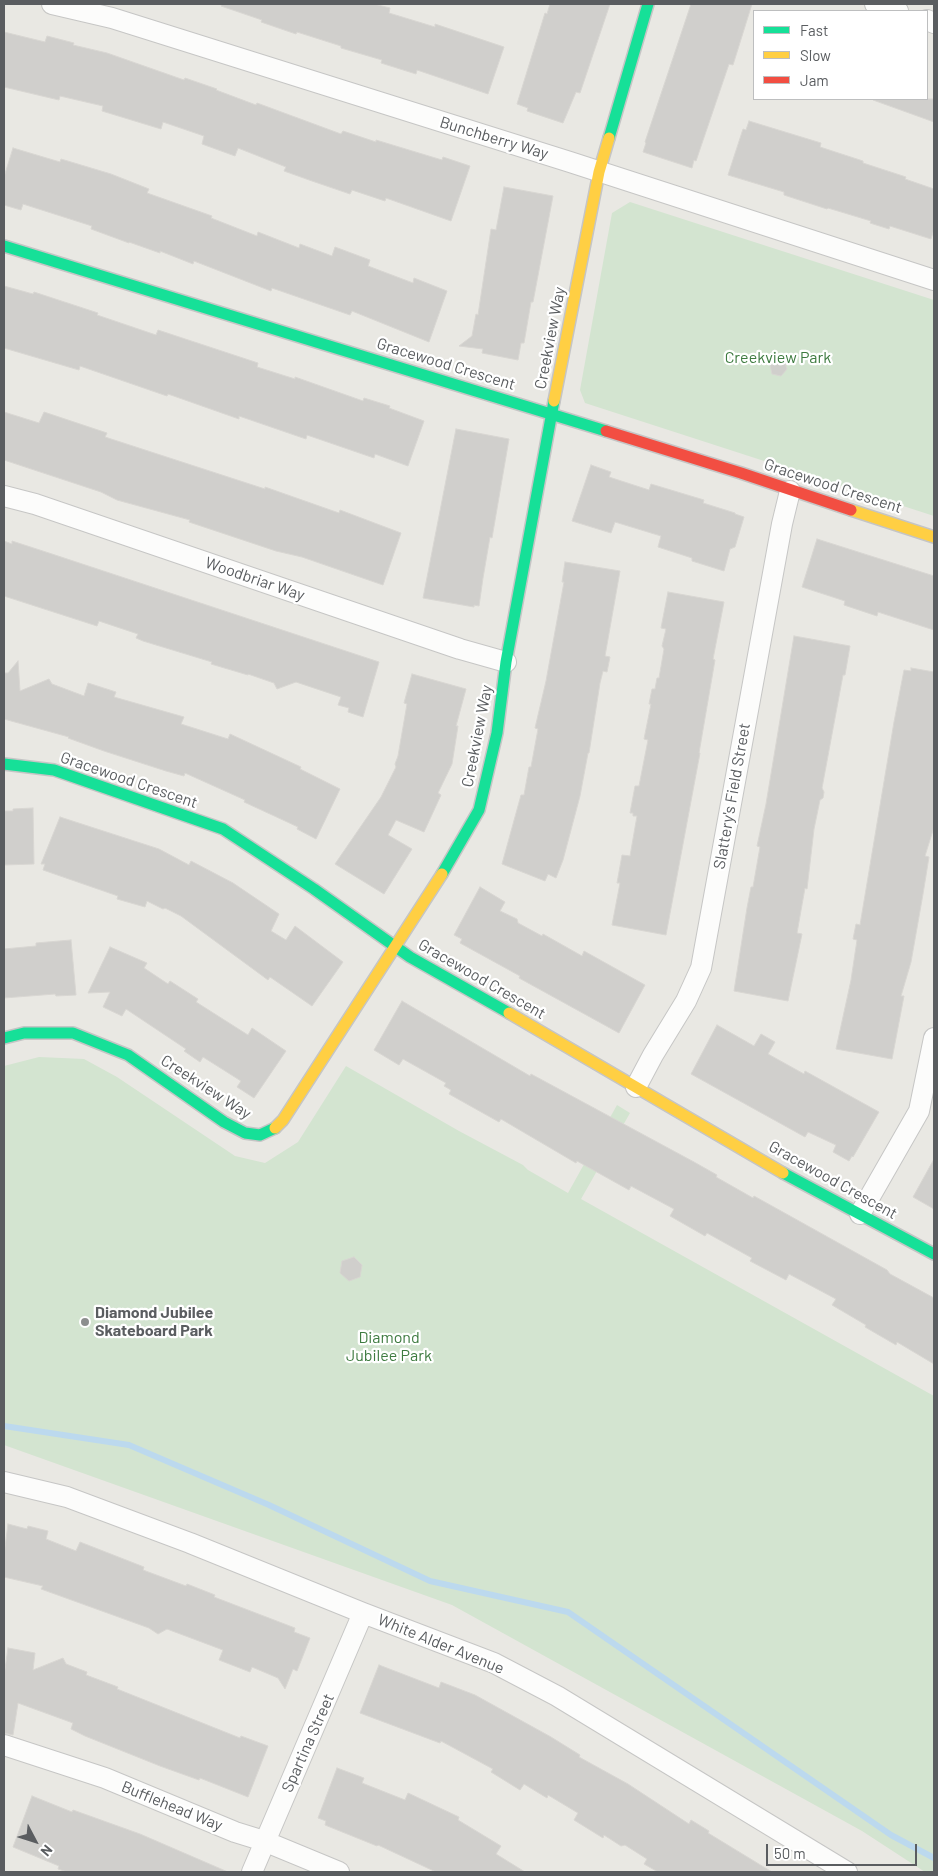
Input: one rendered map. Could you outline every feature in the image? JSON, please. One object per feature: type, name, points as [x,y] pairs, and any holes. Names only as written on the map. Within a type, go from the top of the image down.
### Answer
[{"type":"street","name":"Bunchberry Way","points":[[52,4],[112,18],[934,280]]},
{"type":"street","name":"Creekview Way","points":[[4,1038],[24,1034],[73,1033],[128,1055],[224,1122],[245,1133],[260,1135],[272,1131],[283,1120],[440,878],[479,810],[497,733],[506,662],[599,172],[648,4]]},
{"type":"street","points":[[875,4],[895,10]]},
{"type":"street","name":"Gracewood Crescent","points":[[4,246],[741,473],[790,491],[934,537]]},
{"type":"street","name":"Slattery's Field Street","points":[[636,1087],[686,1001],[701,968],[782,524],[790,491]]},
{"type":"street","name":"Woodbriar Way","points":[[4,496],[35,504],[460,649],[506,662]]},
{"type":"street","name":"Gracewood Crescent","points":[[4,764],[54,770],[223,829],[314,889],[395,948],[788,1175],[934,1254]]},
{"type":"street","points":[[860,1214],[919,1111],[934,1038]]},
{"type":"street","name":"White Alder Avenue","points":[[4,1482],[67,1497],[190,1543],[363,1613],[494,1663],[523,1677],[847,1872]]},
{"type":"street","name":"Spartina Street","points":[[252,1872],[363,1613]]},
{"type":"street","name":"Bufflehead Way","points":[[4,1745],[105,1778],[235,1832],[264,1841],[339,1872]]},
{"type":"green space","name":"Creekview Park","points":[[630,202],[934,300],[934,516],[585,403],[580,390],[612,213]]},
{"type":"green space","name":"Diamond Jubilee Park","points":[[39,1057],[84,1059],[117,1077],[235,1156],[265,1163],[298,1142],[346,1066],[459,1131],[523,1165],[528,1170],[568,1193],[617,1105],[630,1113],[581,1199],[934,1396],[934,1872],[925,1872],[862,1831],[452,1605],[4,1445],[4,1066]]},
{"type":"building","points":[[222,4],[374,4],[390,8],[389,13],[435,27],[435,24],[504,47],[488,94],[417,70],[416,74],[381,63],[382,60],[261,22],[262,20],[221,6]]},
{"type":"building","points":[[550,4],[610,4],[580,93],[576,92],[563,123],[527,111],[528,108],[517,104],[545,13],[547,14]]},
{"type":"building","points":[[691,4],[752,4],[733,65],[729,64],[692,168],[643,152]]},
{"type":"building","points":[[4,32],[45,42],[47,36],[74,43],[73,45],[107,53],[184,80],[185,78],[341,134],[343,131],[376,142],[376,140],[442,160],[443,157],[470,166],[451,221],[386,198],[385,201],[352,190],[350,194],[312,181],[284,171],[286,167],[238,148],[235,156],[202,144],[204,136],[163,122],[161,129],[102,111],[103,106],[60,96],[59,100],[4,87]]},
{"type":"building","points":[[934,99],[934,122],[873,100]]},
{"type":"building","points":[[749,121],[821,143],[820,147],[863,161],[863,163],[906,177],[905,179],[934,189],[934,229],[931,239],[890,226],[889,229],[870,223],[871,221],[827,209],[784,195],[784,192],[728,175],[743,129],[746,130]]},
{"type":"building","points":[[13,148],[60,162],[61,159],[111,174],[149,189],[147,193],[212,216],[211,218],[257,236],[258,232],[299,248],[300,244],[332,256],[335,247],[370,260],[368,266],[413,283],[414,278],[447,291],[429,342],[352,311],[350,315],[272,288],[271,291],[194,261],[193,264],[160,251],[160,253],[129,243],[91,229],[92,226],[23,204],[21,210],[4,205],[4,177]]},
{"type":"building","points":[[504,187],[553,196],[533,302],[531,302],[524,343],[521,343],[518,360],[482,353],[483,349],[459,346],[472,336],[476,314],[478,315],[491,229],[496,230]]},
{"type":"building","points":[[4,286],[33,294],[34,292],[156,335],[158,330],[258,363],[257,367],[295,379],[295,377],[363,401],[364,398],[390,406],[389,408],[424,421],[408,466],[375,454],[374,458],[307,435],[306,439],[239,416],[239,419],[80,366],[79,370],[4,348]]},
{"type":"building","points":[[776,359],[784,360],[787,369],[781,376],[772,374],[770,365]]},
{"type":"building","points":[[4,412],[39,423],[44,412],[107,433],[105,437],[265,489],[265,487],[339,513],[340,510],[401,533],[383,585],[302,557],[276,551],[189,522],[190,520],[117,500],[101,492],[4,460]]},
{"type":"building","points":[[456,429],[509,439],[479,606],[474,605],[474,607],[423,598]]},
{"type":"building","points":[[591,465],[611,472],[609,477],[649,490],[651,484],[704,500],[703,503],[744,517],[735,547],[730,549],[724,571],[692,561],[692,558],[658,547],[661,536],[615,522],[611,533],[572,521]]},
{"type":"building","points":[[817,539],[934,576],[934,630],[878,612],[877,616],[844,605],[845,601],[802,587]]},
{"type":"building","points":[[4,541],[12,544],[12,541],[379,662],[363,717],[348,712],[349,708],[338,705],[341,697],[296,682],[277,689],[274,683],[143,641],[136,638],[138,634],[99,621],[97,626],[4,596]]},
{"type":"building","points":[[565,562],[620,571],[605,656],[610,657],[607,672],[603,671],[600,683],[580,796],[563,860],[556,878],[548,874],[545,881],[502,864],[521,795],[524,795],[529,767],[531,767],[538,729],[535,728],[546,681],[564,582],[562,582]]},
{"type":"building","points":[[668,592],[724,602],[713,659],[715,660],[700,753],[666,935],[612,925],[620,883],[617,883],[622,855],[630,856],[637,816],[633,816],[633,813],[630,813],[635,786],[639,786],[648,740],[644,739],[652,689],[655,689],[657,678],[659,678],[664,649],[662,646],[666,629],[661,628]]},
{"type":"building","points":[[794,636],[850,646],[822,788],[824,792],[823,798],[820,800],[814,829],[807,889],[805,888],[797,933],[802,934],[788,1001],[734,991],[747,908],[760,847],[757,846],[766,804]]},
{"type":"building","points":[[18,661],[20,691],[49,679],[52,684],[84,696],[88,683],[116,692],[114,697],[184,717],[181,724],[228,739],[230,734],[301,767],[300,769],[340,789],[316,839],[297,829],[298,827],[244,802],[245,800],[185,773],[184,776],[166,771],[104,751],[69,737],[4,719],[4,673],[8,673]]},
{"type":"building","points":[[911,668],[934,672],[934,827],[925,856],[929,857],[923,894],[911,962],[901,996],[904,996],[892,1059],[836,1049],[851,980],[857,940],[853,939],[856,924],[860,925],[904,670],[911,671]]},
{"type":"building","points":[[412,674],[466,689],[456,726],[458,726],[452,764],[438,793],[441,795],[424,832],[396,820],[388,835],[412,849],[384,894],[335,864],[381,797],[396,767],[395,764],[407,704],[404,703]]},
{"type":"building","points":[[33,808],[34,864],[4,865],[4,811]]},
{"type":"building","points":[[60,817],[159,849],[189,865],[191,861],[233,883],[279,914],[271,931],[286,940],[295,926],[343,962],[312,1006],[270,977],[268,980],[181,916],[147,901],[145,907],[117,899],[118,896],[43,870],[45,864],[41,864]]},
{"type":"building","points":[[480,887],[505,902],[500,911],[517,919],[518,923],[542,936],[543,934],[582,956],[584,951],[645,985],[619,1033],[460,943],[462,939],[454,935]]},
{"type":"building","points":[[71,940],[76,995],[56,996],[55,994],[4,998],[4,949],[36,946],[36,943]]},
{"type":"building","points":[[110,947],[147,963],[144,968],[168,984],[170,981],[198,999],[196,1002],[248,1035],[252,1028],[286,1051],[254,1098],[237,1087],[241,1081],[203,1057],[200,1062],[184,1051],[186,1049],[126,1009],[122,1016],[103,1007],[110,992],[88,993]]},
{"type":"building","points":[[402,1001],[530,1076],[531,1074],[694,1162],[753,1198],[754,1196],[934,1298],[934,1364],[897,1342],[896,1345],[865,1327],[866,1325],[832,1305],[836,1299],[789,1274],[786,1280],[750,1261],[752,1258],[707,1233],[705,1236],[670,1216],[674,1209],[631,1186],[629,1190],[577,1161],[576,1163],[501,1119],[499,1122],[449,1094],[451,1090],[444,1086],[446,1083],[403,1059],[399,1065],[374,1050]]},
{"type":"building","points":[[717,1025],[754,1046],[761,1034],[775,1042],[768,1054],[804,1074],[805,1071],[879,1112],[849,1161],[833,1152],[836,1145],[808,1132],[805,1137],[691,1074]]},
{"type":"building","points":[[934,1159],[934,1209],[913,1197]]},
{"type":"building","points":[[354,1257],[362,1265],[360,1277],[349,1281],[340,1273],[342,1261]]},
{"type":"building","points":[[8,1524],[27,1529],[28,1526],[48,1531],[46,1539],[76,1551],[80,1542],[144,1567],[143,1570],[186,1586],[187,1584],[215,1595],[214,1597],[295,1628],[294,1632],[310,1638],[297,1671],[293,1669],[285,1689],[278,1678],[252,1667],[250,1672],[219,1660],[223,1650],[167,1629],[158,1634],[149,1628],[41,1589],[43,1586],[4,1577],[4,1555]]},
{"type":"building","points":[[8,1648],[35,1653],[33,1670],[63,1658],[66,1664],[87,1672],[86,1675],[118,1687],[117,1689],[240,1738],[241,1736],[268,1746],[248,1797],[200,1778],[199,1780],[160,1766],[85,1736],[71,1729],[73,1723],[18,1703],[13,1735],[4,1733],[4,1676]]},
{"type":"building","points":[[379,1665],[439,1688],[441,1682],[475,1695],[551,1737],[580,1755],[579,1757],[628,1784],[689,1824],[691,1820],[709,1831],[708,1833],[772,1872],[658,1872],[644,1864],[647,1859],[625,1845],[621,1846],[604,1835],[603,1838],[574,1820],[578,1813],[548,1795],[547,1798],[524,1784],[520,1790],[491,1772],[493,1769],[441,1741],[440,1743],[360,1713]]},
{"type":"building","points":[[337,1768],[364,1778],[362,1783],[405,1800],[408,1793],[459,1817],[458,1820],[501,1846],[496,1854],[525,1872],[436,1872],[378,1845],[325,1825],[326,1821],[318,1818]]},
{"type":"building","points":[[32,1796],[72,1812],[73,1810],[140,1834],[228,1872],[67,1872],[58,1869],[59,1866],[13,1847]]},
{"type":"waterway","points":[[4,1426],[129,1445],[269,1505],[430,1581],[568,1612],[891,1835],[934,1858]]},
{"type":"traffic: fast","points":[[609,138],[648,4]]},
{"type":"traffic: fast","points":[[4,246],[606,431]]},
{"type":"traffic: fast","points":[[442,874],[479,810],[497,733],[506,662],[554,401]]},
{"type":"traffic: fast","points":[[4,764],[54,770],[223,829],[314,889],[410,957],[509,1013]]},
{"type":"traffic: fast","points":[[4,1038],[24,1033],[73,1033],[128,1055],[224,1122],[245,1133],[260,1135],[275,1128]]},
{"type":"traffic: fast","points":[[783,1173],[934,1254]]},
{"type":"traffic: slow","points":[[554,401],[599,172],[609,138]]},
{"type":"traffic: slow","points":[[851,510],[934,537]]},
{"type":"traffic: slow","points":[[275,1128],[283,1120],[442,874]]},
{"type":"traffic: slow","points":[[509,1013],[783,1173]]},
{"type":"traffic: jam","points":[[606,431],[851,510]]},
{"type":"place","name":"Diamond Jubilee Skateboard Park","points":[[85,1322]]}]
